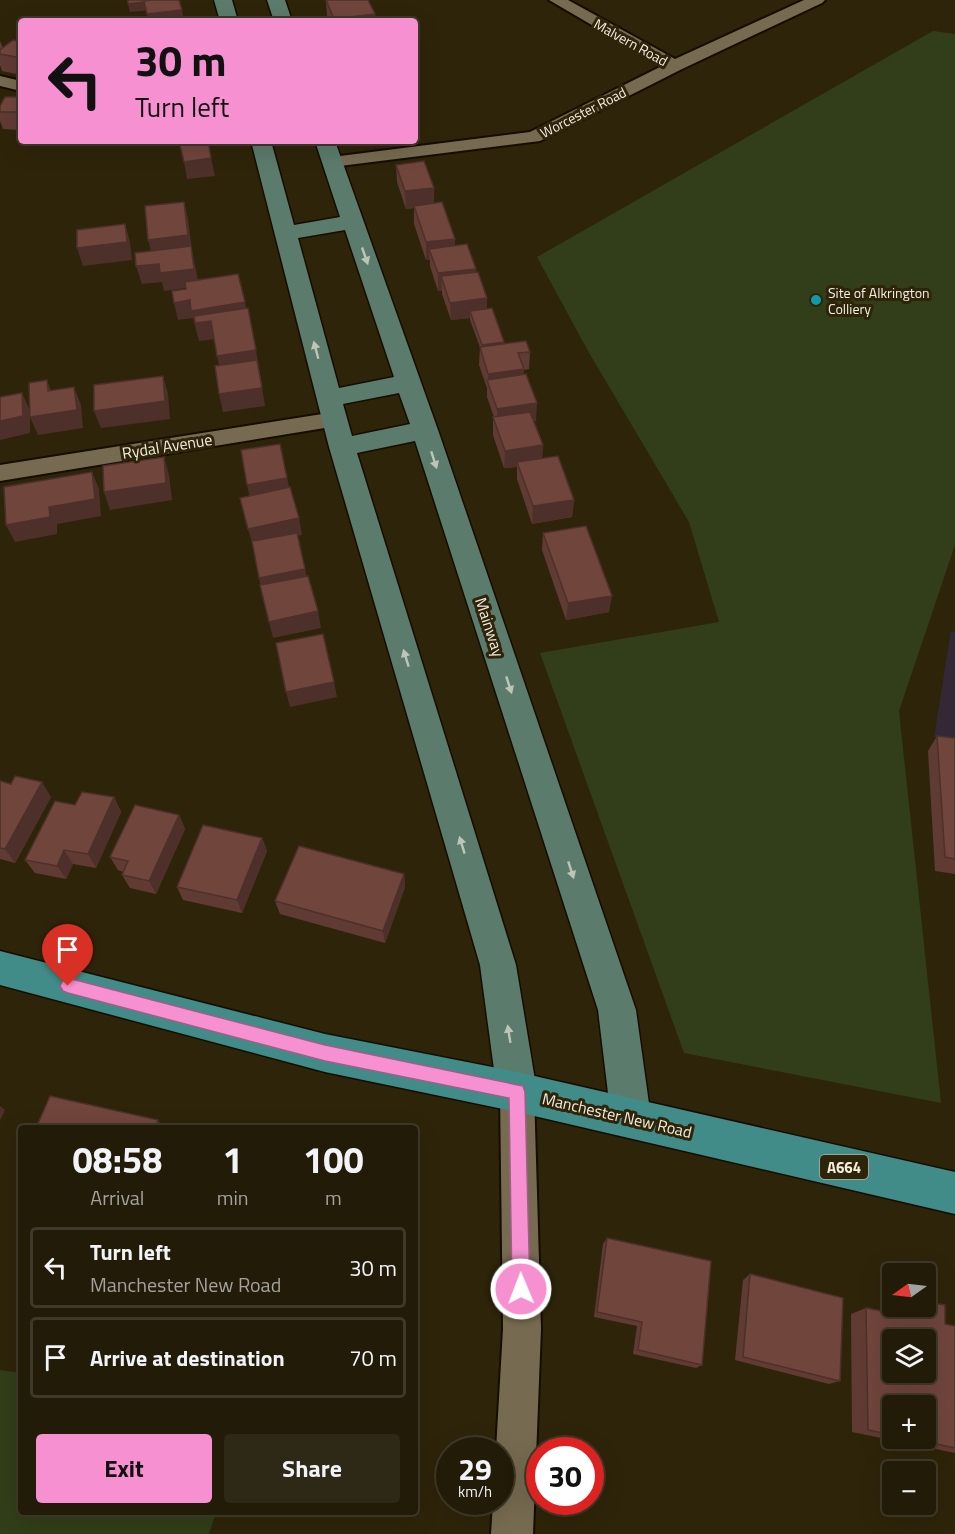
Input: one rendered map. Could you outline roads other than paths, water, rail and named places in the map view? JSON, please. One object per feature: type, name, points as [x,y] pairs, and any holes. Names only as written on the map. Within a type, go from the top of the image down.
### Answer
[{"type":"main road","name":"Manchester New Road","points":[[0,968],[325,1053],[517,1092],[955,1193]]},
{"type":"street","points":[[223,0],[228,18]]},
{"type":"street","points":[[276,0],[282,18]]},
{"type":"street","name":"Malvern Road","points":[[557,0],[674,66]]},
{"type":"street","name":"Worcester Road","points":[[328,152],[534,137],[674,66],[816,0]]},
{"type":"street","points":[[0,81],[18,85]]},
{"type":"street","points":[[262,144],[335,422],[498,965],[517,1092],[522,1329],[512,1534]]},
{"type":"street","name":"Mainway","points":[[328,152],[410,383],[617,1010],[631,1118]]},
{"type":"street","points":[[285,233],[353,222]]},
{"type":"street","points":[[335,422],[410,383]]},
{"type":"street","points":[[335,422],[424,430]]},
{"type":"street","name":"Rydal Avenue","points":[[0,473],[335,422]]},
{"type":"place","name":"Site of Alkrington Colliery","points":[[816,300]]}]
